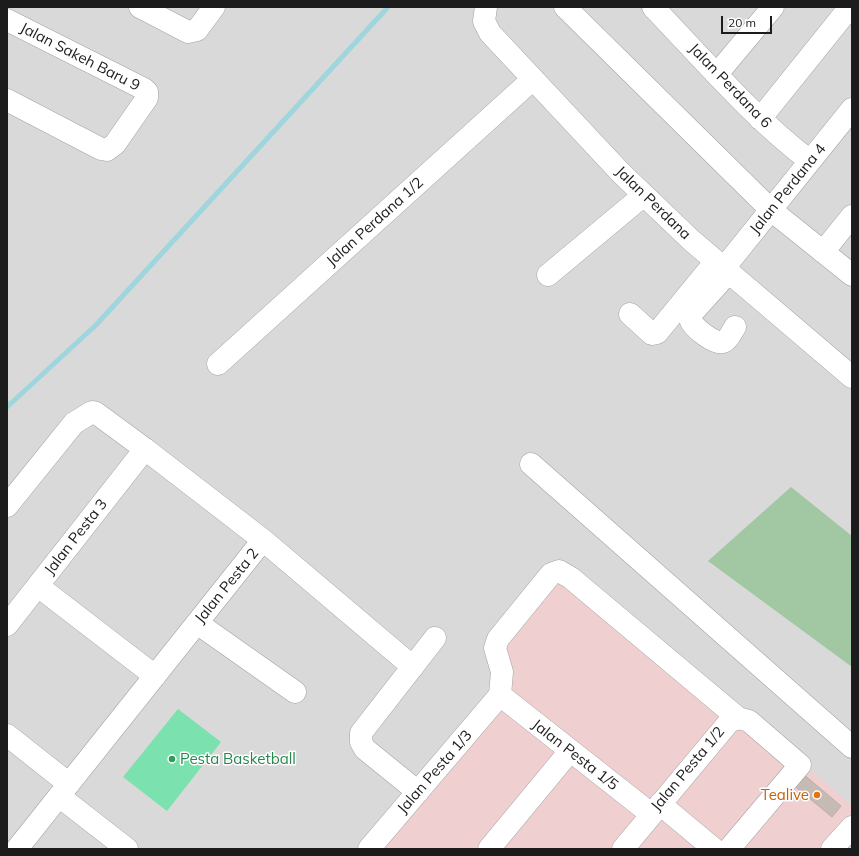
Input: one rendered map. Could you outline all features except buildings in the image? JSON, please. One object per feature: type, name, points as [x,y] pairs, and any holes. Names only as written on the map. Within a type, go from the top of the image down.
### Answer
[{"type":"street","points":[[140,7],[188,32],[197,30],[214,7]]},
{"type":"street","name":"Jalan Perdana","points":[[486,7],[484,21],[490,34],[621,173],[723,267],[852,377]]},
{"type":"street","points":[[565,7],[771,210],[852,275]]},
{"type":"street","name":"Jalan Perdana 6","points":[[653,7],[760,119],[784,141],[810,161]]},
{"type":"street","points":[[717,74],[773,7]]},
{"type":"street","points":[[760,119],[850,7]]},
{"type":"street","name":"Jalan Sakeh Baru 9","points":[[7,20],[144,89],[147,92],[147,98],[114,144],[107,150],[101,149],[7,100]]},
{"type":"street","name":"Jalan Perdana 1/2","points":[[218,364],[533,79]]},
{"type":"street","name":"Jalan Perdana 4","points":[[723,267],[852,109]]},
{"type":"street","points":[[548,276],[644,195]]},
{"type":"street","points":[[823,252],[852,216]]},
{"type":"street","points":[[630,314],[652,334],[657,333],[723,267]]},
{"type":"street","points":[[723,267],[693,312],[690,319],[691,324],[715,342],[721,343],[726,341],[735,327]]},
{"type":"street","name":"Jalan Pesta 2","points":[[7,506],[74,423],[88,414],[96,413],[264,540],[17,849]]},
{"type":"street","name":"Jalan Pesta 3","points":[[7,625],[145,449]]},
{"type":"street","points":[[531,464],[852,747]]},
{"type":"street","points":[[264,540],[413,667]]},
{"type":"street","points":[[500,696],[502,672],[495,648],[498,639],[551,574],[559,571],[571,578],[800,766],[729,849]]},
{"type":"street","points":[[38,586],[155,676]]},
{"type":"street","points":[[197,623],[295,692]]},
{"type":"street","points":[[418,792],[365,749],[361,742],[361,733],[435,638]]},
{"type":"street","name":"Jalan Pesta 1/3","points":[[369,849],[500,696]]},
{"type":"street","name":"Jalan Pesta 1/5","points":[[500,696],[570,751],[714,849]]},
{"type":"street","name":"Jalan Pesta 1/2","points":[[623,849],[728,722],[743,720]]},
{"type":"street","points":[[7,735],[127,849]]},
{"type":"street","points":[[489,849],[570,751]]},
{"type":"street","points":[[832,849],[852,827]]},
{"type":"shaded area","points":[[7,7],[852,7],[852,849],[7,849]]},
{"type":"shaded area","points":[[549,570],[740,708],[852,806],[852,835],[840,849],[360,849],[497,691],[490,649]]},
{"type":"green space","points":[[791,487],[852,536],[852,667],[708,561]]},
{"type":"green space","name":"Pesta Basketball","points":[[178,709],[221,742],[167,811],[123,777]]},
{"type":"waterway","points":[[7,407],[96,325],[388,7]]},
{"type":"place","name":"Pesta Basketball","points":[[172,759]]},
{"type":"place","name":"Tealive","points":[[817,795]]}]
